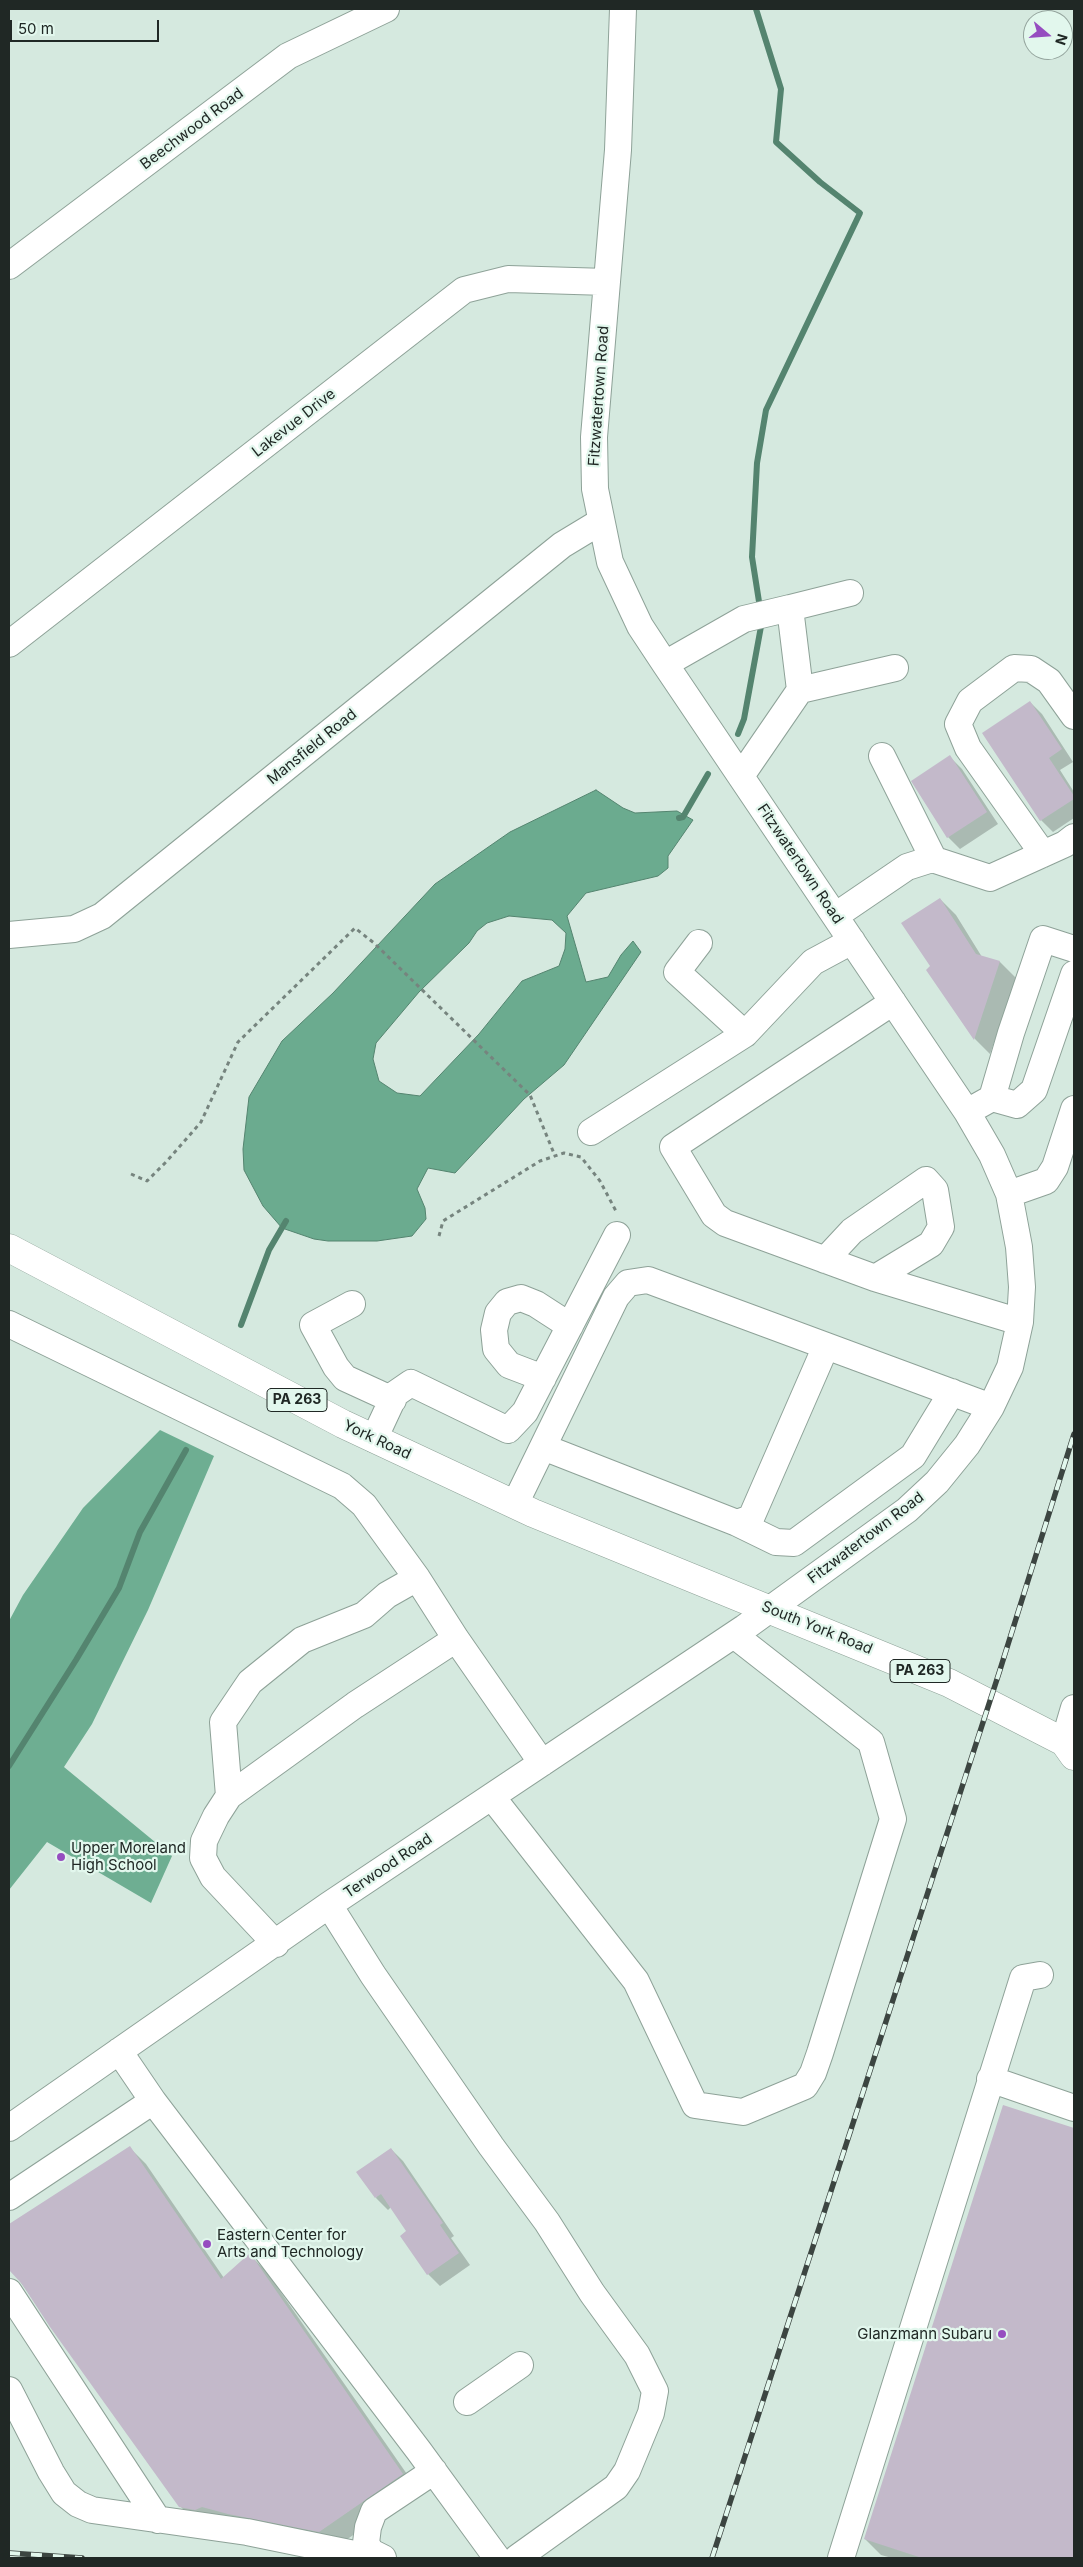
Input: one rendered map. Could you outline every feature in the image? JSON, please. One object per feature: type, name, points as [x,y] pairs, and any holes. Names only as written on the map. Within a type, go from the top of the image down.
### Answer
[{"type":"highway","name":"York Road","points":[[9,1248],[374,1439],[592,1537]]},
{"type":"highway","name":"South York Road","points":[[592,1537],[949,1683],[1071,1746]]},
{"type":"street","name":"Beechwood Road","points":[[9,266],[288,56],[386,9]]},
{"type":"street","name":"Fitzwatertown Road","points":[[623,9],[618,150],[594,437],[595,489],[600,522],[610,562],[640,626],[967,1112],[992,1155],[1009,1194],[1019,1247],[1022,1288],[1020,1322],[1010,1366],[991,1407],[967,1445],[937,1482],[907,1510],[772,1609]]},
{"type":"street","name":"Lakevue Drive","points":[[9,644],[464,290],[508,279],[607,282]]},
{"type":"street","name":"Mansfield Road","points":[[9,935],[74,929],[102,916],[562,544],[600,522]]},
{"type":"street","points":[[665,664],[744,619],[850,594]]},
{"type":"street","points":[[785,608],[800,690]]},
{"type":"street","points":[[740,776],[800,690],[895,668]]},
{"type":"street","points":[[1043,854],[968,748],[958,724],[970,702],[1014,668],[1031,669],[1049,681],[1074,716]]},
{"type":"street","points":[[882,756],[934,860]]},
{"type":"street","points":[[835,916],[906,867],[934,860],[990,878],[1043,854],[1074,837]]},
{"type":"street","points":[[967,1112],[992,1098],[1011,1033],[1043,939],[1074,949]]},
{"type":"street","points":[[590,1132],[745,1034],[813,962],[852,941]]},
{"type":"street","points":[[699,943],[677,972],[745,1034]]},
{"type":"street","points":[[992,1098],[1017,1105],[1034,1090],[1074,974]]},
{"type":"street","points":[[893,1002],[673,1147],[714,1215],[724,1223],[875,1278],[1020,1322]]},
{"type":"street","points":[[1009,1194],[1046,1181],[1055,1167],[1074,1109]]},
{"type":"street","points":[[825,1260],[852,1231],[926,1180],[935,1190],[941,1227],[931,1244],[875,1278]]},
{"type":"street","points":[[374,1439],[395,1394],[411,1383],[508,1430],[525,1412],[617,1235]]},
{"type":"street","points":[[515,1504],[616,1297],[628,1283],[648,1280],[991,1407]]},
{"type":"street","points":[[543,1378],[509,1365],[496,1349],[494,1330],[498,1313],[507,1302],[521,1298],[536,1304],[570,1326]]},
{"type":"street","points":[[352,1304],[314,1325],[336,1367],[345,1378],[392,1400]]},
{"type":"street","points":[[9,1324],[342,1486],[364,1505],[417,1578],[456,1640],[542,1763]]},
{"type":"street","points":[[737,1523],[751,1518],[826,1346]]},
{"type":"street","points":[[543,1447],[737,1523],[776,1542],[794,1543],[913,1456],[952,1392]]},
{"type":"street","points":[[229,1796],[222,1722],[250,1682],[302,1640],[364,1615],[387,1595],[417,1578]]},
{"type":"street","name":"Terwood Road","points":[[9,2128],[330,1905],[772,1609]]},
{"type":"street","points":[[492,1796],[636,1981],[695,2105],[743,2112],[805,2086],[814,2072],[893,1819],[871,1742],[734,1635]]},
{"type":"street","points":[[276,1944],[213,1877],[203,1858],[204,1842],[216,1816],[229,1796],[355,1705],[456,1640]]},
{"type":"street","points":[[1071,1746],[1074,1708]]},
{"type":"street","points":[[330,1905],[373,1975],[490,2146],[547,2222],[592,2293],[637,2355],[655,2391],[652,2413],[627,2471],[616,2487],[517,2558]]},
{"type":"street","points":[[841,2558],[1023,1978],[1040,1975]]},
{"type":"street","points":[[119,2051],[153,2100],[434,2471],[497,2558]]},
{"type":"street","points":[[990,2079],[1074,2108]]},
{"type":"street","points":[[9,2197],[153,2100]]},
{"type":"street","points":[[9,2292],[158,2520]]},
{"type":"street","points":[[467,2402],[520,2365]]},
{"type":"street","points":[[9,2390],[64,2493],[78,2504],[92,2510],[247,2532],[374,2558]]},
{"type":"street","points":[[383,2558],[371,2552],[366,2543],[368,2527],[374,2510],[434,2471]]},
{"type":"path","points":[[131,1174],[147,1181],[168,1161],[201,1122],[238,1042],[355,928],[374,943],[530,1095],[555,1156]]},
{"type":"path","points":[[440,1236],[444,1221],[540,1161],[564,1153],[581,1157],[600,1182],[623,1225],[617,1235]]},
{"type":"shaded area","points":[[596,790],[623,808],[635,813],[677,811],[693,820],[668,856],[668,868],[658,876],[586,893],[567,916],[586,982],[608,977],[621,955],[633,941],[641,952],[564,1065],[524,1099],[455,1173],[428,1168],[417,1189],[425,1208],[426,1219],[412,1236],[377,1241],[328,1241],[314,1239],[282,1228],[263,1206],[244,1170],[243,1149],[249,1097],[282,1041],[333,993],[435,884],[510,832]],"holes":[[[509,916],[552,920],[566,933],[565,949],[559,966],[522,981],[479,1034],[420,1096],[397,1093],[379,1081],[373,1059],[376,1043],[419,992],[469,943],[477,931],[487,923]]]},
{"type":"shaded area","points":[[160,1430],[214,1456],[148,1610],[92,1724],[64,1767],[172,1856],[151,1903],[47,1842],[9,1890],[9,1621],[23,1595],[83,1508]]},
{"type":"building","points":[[1030,701],[1062,749],[1049,758],[1074,796],[1074,799],[1040,821],[982,733]]},
{"type":"building","points":[[950,755],[987,812],[947,838],[911,781]]},
{"type":"building","points":[[940,898],[976,954],[1000,961],[974,1040],[926,970],[930,966],[901,923]]},
{"type":"building","name":"Glanzmann Subaru","points":[[1003,2105],[1074,2128],[1074,2558],[922,2558],[864,2539]]},
{"type":"building","name":"Eastern Center for Arts and Technology","points":[[130,2146],[221,2279],[250,2253],[403,2474],[319,2532],[202,2507],[195,2510],[179,2507],[50,2327],[22,2284],[9,2270],[9,2224]]},
{"type":"building","points":[[391,2148],[443,2223],[440,2225],[459,2253],[427,2275],[400,2236],[406,2231],[381,2194],[375,2198],[356,2172]]},
{"type":"waterway","points":[[756,9],[781,89],[776,142],[820,182],[860,213],[766,410],[757,463],[752,557],[760,608]]},
{"type":"waterway","points":[[738,734],[744,719],[762,621]]},
{"type":"waterway","points":[[679,818],[683,817],[708,774]]},
{"type":"waterway","points":[[241,1325],[269,1250],[286,1221]]},
{"type":"waterway","points":[[9,1766],[119,1588],[140,1532],[186,1450]]},
{"type":"railway","points":[[712,2558],[999,1673],[1074,1434]]},
{"type":"railway","points":[[9,2553],[82,2558]]},
{"type":"place","name":"Upper Moreland High School","points":[[61,1857]]},
{"type":"place","name":"Eastern Center for Arts and Technology","points":[[207,2244]]},
{"type":"place","name":"Glanzmann Subaru","points":[[1002,2334]]}]
